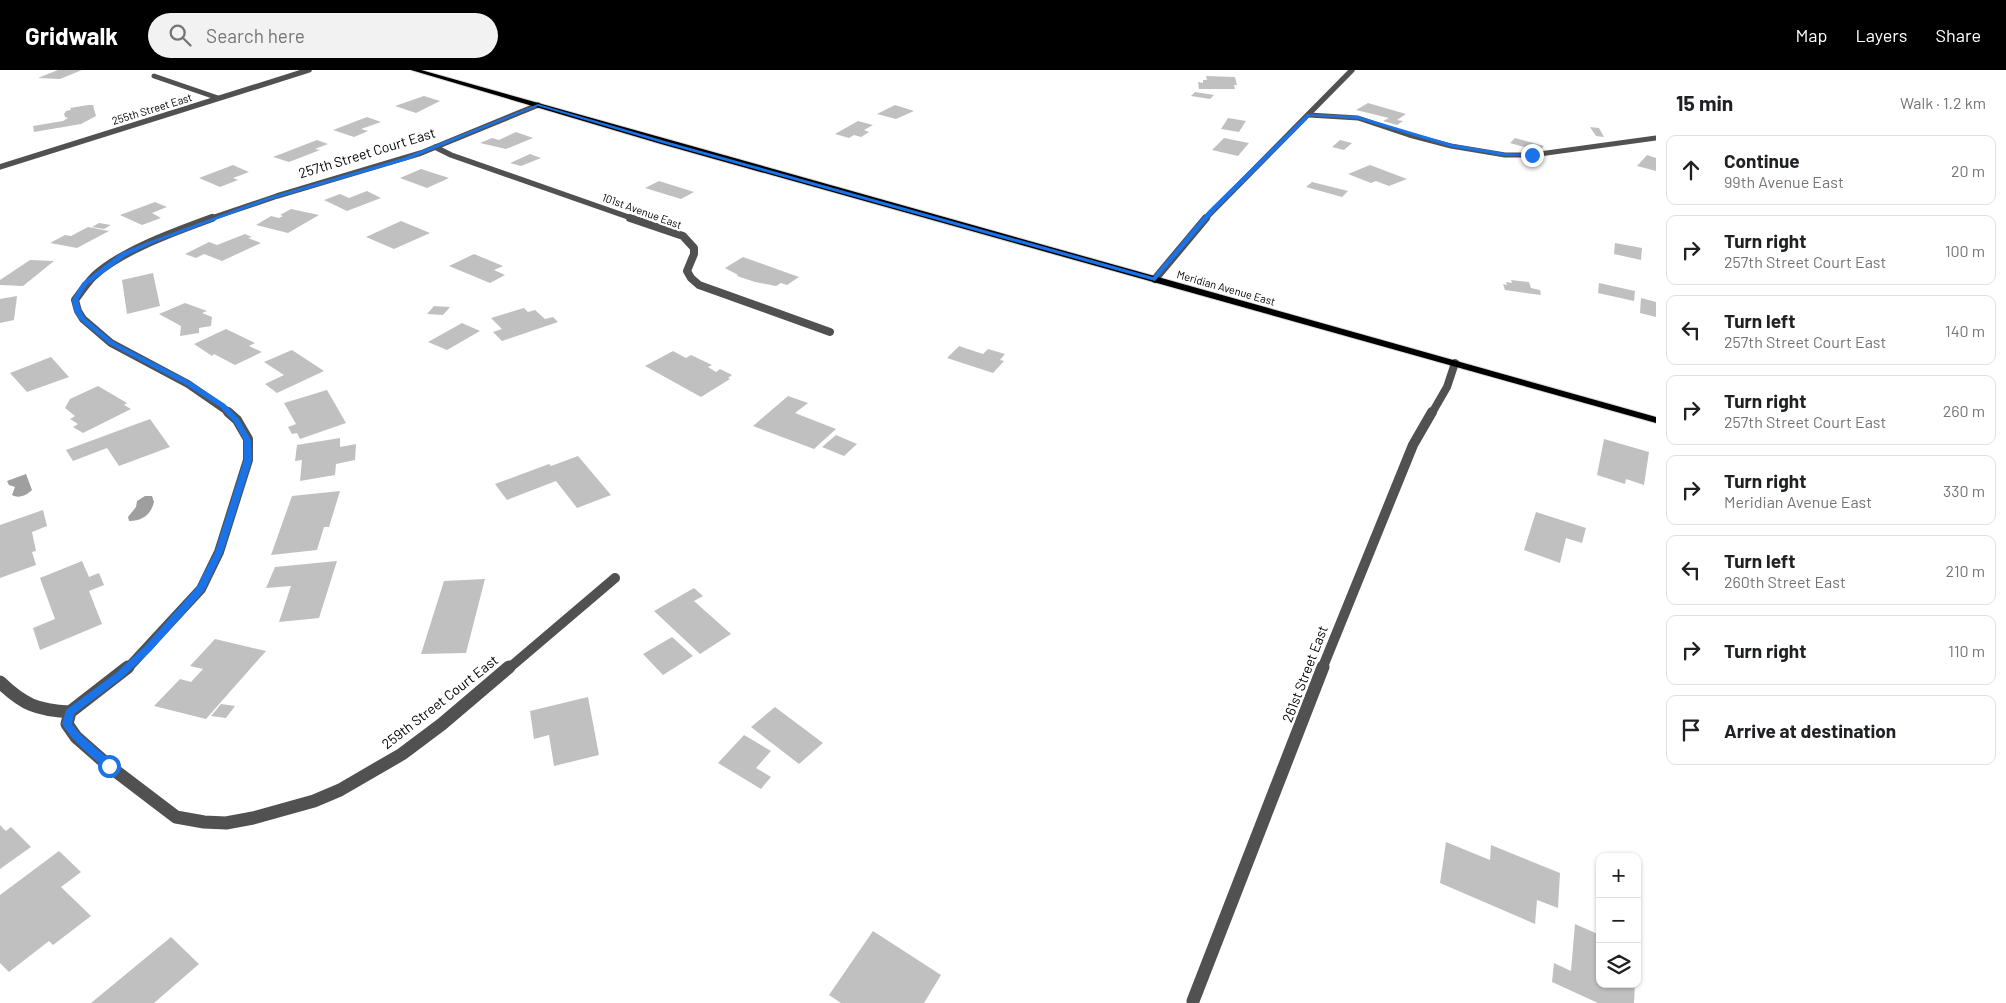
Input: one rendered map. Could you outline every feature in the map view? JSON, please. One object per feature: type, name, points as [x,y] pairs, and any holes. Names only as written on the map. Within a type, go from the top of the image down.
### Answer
[{"type":"main road","name":"Meridian Avenue East","points":[[414,70],[673,145],[1656,420]]},
{"type":"street","name":"255th Street East","points":[[0,166],[310,70]]},
{"type":"street","points":[[1155,280],[1210,213],[1352,70]]},
{"type":"street","name":"257th Street Court East","points":[[70,712],[119,676],[147,649],[201,589],[219,552],[248,460],[248,440],[237,420],[222,406],[188,384],[112,343],[94,330],[78,311],[75,300],[78,293],[95,275],[115,260],[150,243],[268,199],[405,159],[538,105]]},
{"type":"street","name":"101st Avenue East","points":[[435,147],[683,236],[694,248],[687,271],[690,279],[694,282],[710,290],[830,332]]},
{"type":"street","name":"261st Street East","points":[[1193,1001],[1348,603],[1406,463],[1430,414],[1447,387],[1455,363]]},
{"type":"street","name":"259th Street Court East","points":[[70,712],[67,724],[76,737],[109,766],[176,817],[204,822],[226,823],[253,818],[314,801],[340,790],[402,754],[442,724],[615,578]]},
{"type":"street","points":[[0,682],[22,703],[43,710],[70,712]]},
{"type":"lane","points":[[154,76],[218,98]]},
{"type":"lane","points":[[1309,114],[1358,118],[1451,146],[1505,155],[1532,155],[1656,138]]},
{"type":"shaded area","points":[[26,474],[32,490],[23,496],[17,497],[12,495],[15,487],[9,485],[7,481]]},
{"type":"shaded area","points":[[145,496],[152,496],[154,502],[151,510],[138,520],[129,521],[128,517],[136,507],[137,501]]},
{"type":"building","points":[[58,70],[82,70],[60,79],[38,78]]},
{"type":"building","points":[[1206,76],[1235,77],[1237,85],[1234,85],[1235,89],[1199,89],[1198,82],[1203,83],[1203,80],[1207,80]]},
{"type":"building","points":[[1195,92],[1214,95],[1210,99],[1191,96]]},
{"type":"building","points":[[424,96],[440,101],[416,113],[395,106]]},
{"type":"building","points":[[1368,103],[1406,114],[1397,120],[1403,121],[1397,125],[1383,121],[1389,118],[1356,110]]},
{"type":"building","points":[[93,105],[96,116],[81,124],[34,132],[33,126],[63,121],[68,118],[64,114],[66,111],[71,110],[70,108]]},
{"type":"building","points":[[895,105],[914,111],[896,119],[877,114]]},
{"type":"building","points":[[367,117],[381,122],[361,129],[368,131],[354,137],[333,130]]},
{"type":"building","points":[[1228,118],[1246,121],[1239,132],[1221,129]]},
{"type":"building","points":[[858,121],[873,125],[864,130],[869,132],[861,137],[854,135],[849,138],[835,134]]},
{"type":"building","points":[[1590,127],[1599,128],[1604,137],[1596,136]]},
{"type":"building","points":[[516,132],[533,138],[506,149],[480,143],[492,138],[499,140]]},
{"type":"building","points":[[1224,138],[1249,143],[1238,156],[1212,150]]},
{"type":"building","points":[[1515,138],[1544,146],[1539,151],[1510,143]]},
{"type":"building","points":[[317,140],[328,144],[315,149],[320,150],[289,162],[273,157]]},
{"type":"building","points":[[1340,140],[1352,143],[1344,150],[1332,147]]},
{"type":"building","points":[[530,154],[541,158],[521,166],[510,163]]},
{"type":"building","points":[[1647,155],[1656,158],[1656,171],[1637,166]]},
{"type":"building","points":[[233,165],[249,172],[233,178],[238,180],[220,187],[199,178]]},
{"type":"building","points":[[1370,165],[1407,179],[1389,186],[1376,181],[1371,183],[1348,174]]},
{"type":"building","points":[[421,169],[449,178],[427,188],[400,178]]},
{"type":"building","points":[[659,181],[694,192],[681,199],[645,188]]},
{"type":"building","points":[[1312,182],[1348,191],[1342,197],[1306,187]]},
{"type":"building","points":[[367,191],[381,198],[347,211],[324,200],[340,194],[349,198]]},
{"type":"building","points":[[155,202],[167,207],[152,213],[161,218],[142,225],[120,215]]},
{"type":"building","points":[[291,209],[319,215],[288,233],[256,225],[271,216],[279,218],[283,216],[280,215]]},
{"type":"building","points":[[401,221],[430,233],[394,249],[366,237]]},
{"type":"building","points":[[99,223],[111,225],[104,229],[92,227]]},
{"type":"building","points":[[88,227],[109,231],[77,248],[50,243],[65,235],[71,236]]},
{"type":"building","points":[[245,234],[252,237],[248,238],[261,243],[222,261],[204,254],[196,258],[185,254],[209,242],[217,245]]},
{"type":"building","points":[[1615,243],[1642,248],[1641,260],[1614,254]]},
{"type":"building","points":[[474,254],[503,266],[494,270],[505,275],[490,283],[449,266]]},
{"type":"building","points":[[743,257],[799,277],[787,285],[781,283],[776,286],[737,276],[725,268]]},
{"type":"building","points":[[30,260],[54,261],[23,286],[0,285],[0,280]]},
{"type":"building","points":[[153,273],[160,306],[127,314],[122,280]]},
{"type":"building","points":[[1511,280],[1529,282],[1531,288],[1540,290],[1541,295],[1505,290],[1503,284],[1507,285],[1506,282],[1512,283]]},
{"type":"building","points":[[1599,283],[1635,291],[1634,301],[1598,293]]},
{"type":"building","points":[[17,296],[14,320],[0,323],[0,299]]},
{"type":"building","points":[[1641,298],[1656,302],[1656,317],[1640,313]]},
{"type":"building","points":[[185,303],[207,311],[202,313],[212,317],[211,326],[199,328],[199,333],[180,336],[181,326],[159,314]]},
{"type":"building","points":[[434,306],[450,307],[443,315],[427,314]]},
{"type":"building","points":[[524,308],[528,312],[535,310],[545,319],[553,317],[558,322],[502,341],[493,332],[502,329],[491,318]]},
{"type":"building","points":[[462,323],[480,331],[447,350],[428,342]]},
{"type":"building","points":[[226,329],[255,343],[249,346],[262,352],[235,365],[214,354],[212,356],[194,344]]},
{"type":"building","points":[[959,346],[983,354],[988,349],[1005,354],[1000,360],[1004,361],[993,373],[947,358]]},
{"type":"building","points":[[292,350],[324,371],[277,393],[265,384],[284,375],[264,362]]},
{"type":"building","points":[[673,351],[686,358],[691,355],[712,365],[708,367],[716,372],[720,369],[732,375],[728,378],[730,379],[701,397],[645,366]]},
{"type":"building","points":[[51,357],[69,377],[27,392],[10,373]]},
{"type":"building","points":[[98,386],[127,403],[124,405],[131,409],[83,433],[73,427],[78,424],[70,419],[75,416],[65,408],[70,399]]},
{"type":"building","points":[[327,390],[346,423],[300,439],[297,433],[292,434],[288,427],[296,424],[284,403]]},
{"type":"building","points":[[788,396],[808,403],[795,413],[836,429],[814,449],[753,426]]},
{"type":"building","points":[[150,419],[170,447],[119,466],[107,448],[73,461],[66,450]]},
{"type":"building","points":[[836,435],[857,444],[844,456],[822,447]]},
{"type":"building","points":[[340,438],[340,447],[356,444],[355,460],[336,464],[335,475],[300,481],[302,460],[295,461],[297,445]]},
{"type":"building","points":[[1604,439],[1649,452],[1644,485],[1626,479],[1625,484],[1597,475]]},
{"type":"building","points":[[578,456],[611,495],[577,508],[556,481],[507,500],[495,484],[549,464],[551,466]]},
{"type":"building","points":[[340,491],[329,527],[324,527],[317,550],[271,555],[292,496]]},
{"type":"building","points":[[43,510],[47,526],[32,532],[36,551],[32,552],[36,565],[0,578],[0,525]]},
{"type":"building","points":[[1536,512],[1586,528],[1582,543],[1566,538],[1560,563],[1524,550]]},
{"type":"building","points":[[82,561],[89,577],[99,573],[104,585],[89,591],[102,624],[40,650],[33,628],[55,619],[40,578]]},
{"type":"building","points":[[337,561],[319,618],[279,622],[291,586],[266,588],[275,567]]},
{"type":"building","points":[[485,579],[466,653],[421,654],[444,581]]},
{"type":"building","points":[[694,588],[703,596],[694,601],[731,634],[700,654],[654,611]]},
{"type":"building","points":[[672,637],[693,656],[663,675],[643,654]]},
{"type":"building","points":[[215,639],[266,651],[206,719],[154,706],[180,679],[191,682],[203,669],[190,666]]},
{"type":"building","points":[[588,697],[599,755],[554,766],[549,735],[534,739],[530,711]]},
{"type":"building","points":[[221,704],[235,706],[226,718],[211,716]]},
{"type":"building","points":[[775,707],[823,743],[799,764],[751,727]]},
{"type":"building","points":[[744,735],[771,751],[756,768],[771,777],[761,789],[718,763]]},
{"type":"building","points":[[0,825],[6,831],[11,827],[31,847],[0,869]]},
{"type":"building","points":[[1446,842],[1490,860],[1491,845],[1560,873],[1558,908],[1537,900],[1535,924],[1440,883]]},
{"type":"building","points":[[59,851],[81,872],[61,887],[91,916],[53,945],[49,941],[9,972],[0,963],[0,895]]},
{"type":"building","points":[[1575,924],[1596,933],[1596,988],[1635,988],[1634,1003],[1598,1003],[1552,982],[1554,963],[1571,971]]},
{"type":"building","points":[[873,931],[941,975],[924,1003],[841,1003],[829,995]]},
{"type":"building","points":[[171,937],[199,964],[154,1003],[91,1003]]},
{"type":"route","points":[[109,766],[76,737],[67,724],[70,712],[119,676],[147,649],[201,589],[219,552],[237,500],[248,460],[248,440],[237,420],[222,406],[188,384],[112,343],[94,330],[78,311],[75,300],[84,284],[124,255],[150,243],[268,199],[405,159],[538,105],[1155,280],[1210,213],[1309,114],[1326,117],[1345,116],[1358,118],[1451,146],[1505,155],[1532,155]]}]
